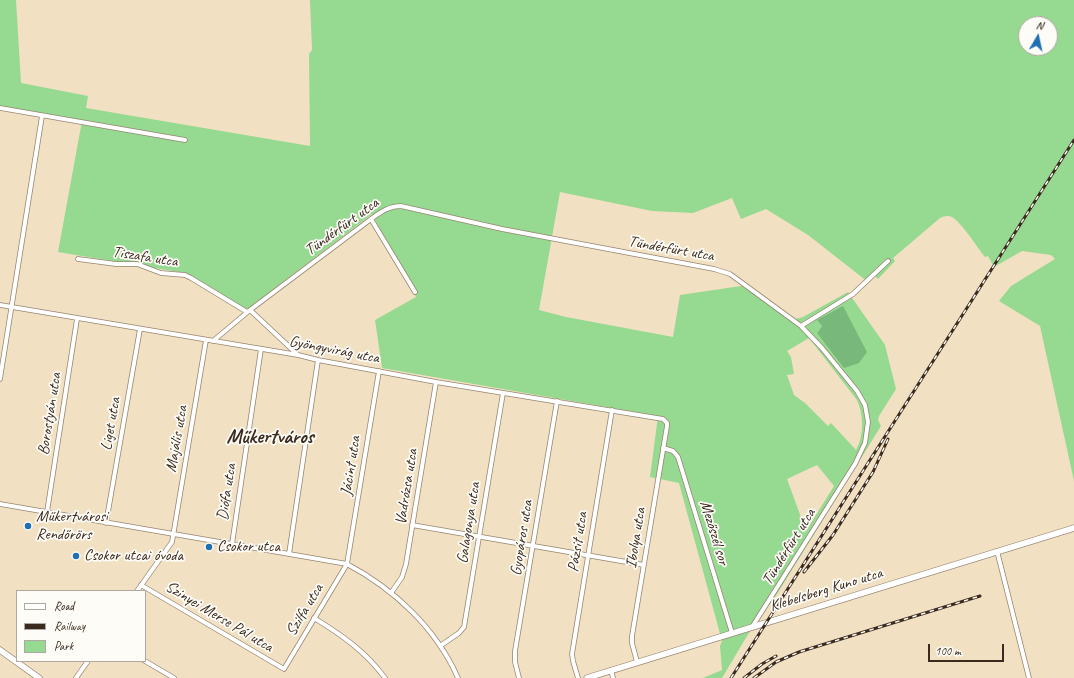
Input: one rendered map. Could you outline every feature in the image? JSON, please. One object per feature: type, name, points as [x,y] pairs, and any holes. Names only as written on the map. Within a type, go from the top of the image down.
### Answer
[{"type":"street","points":[[0,108],[185,140]]},
{"type":"street","points":[[0,378],[42,116]]},
{"type":"street","name":"Tündérfürt utca","points":[[213,341],[248,311],[371,219],[392,206],[401,206],[510,231],[714,269],[730,274],[801,326],[822,348],[862,398],[867,412],[867,432],[865,443],[855,464],[752,627]]},
{"type":"street","points":[[371,219],[415,292]]},
{"type":"street","name":"Tiszafa utca","points":[[78,259],[116,264],[137,264],[161,273],[191,278],[248,311],[298,355]]},
{"type":"street","points":[[801,326],[853,294],[888,261]]},
{"type":"street","name":"Gyöngyvirág utca","points":[[0,305],[298,355],[436,382],[663,419]]},
{"type":"street","name":"Borostyán utca","points":[[47,512],[77,319]]},
{"type":"street","name":"Liget utca","points":[[106,523],[140,329]]},
{"type":"street","name":"Majális utca","points":[[141,585],[172,542],[206,340]]},
{"type":"street","name":"Diófa utca","points":[[232,544],[261,349]]},
{"type":"street","points":[[289,554],[318,360]]},
{"type":"street","name":"Jácint utca","points":[[346,564],[379,371]]},
{"type":"street","name":"Vadrózsa utca","points":[[390,593],[400,581],[404,571],[436,382]]},
{"type":"street","name":"Galagonya utca","points":[[440,646],[459,633],[464,626],[503,393]]},
{"type":"street","name":"Gyopáros utca","points":[[519,678],[515,666],[515,657],[557,401]]},
{"type":"street","name":"Pázsit utca","points":[[578,678],[572,654],[612,410]]},
{"type":"street","name":"Ibolya utca","points":[[637,662],[632,639],[667,423],[663,419]]},
{"type":"street","name":"Mezőszél sor","points":[[663,448],[673,451],[678,457],[732,633]]},
{"type":"street","points":[[0,504],[346,564],[375,581],[413,613],[440,646],[458,678]]},
{"type":"street","points":[[412,525],[644,565]]},
{"type":"street","name":"Klebelsberg Kuno utca","points":[[587,678],[1074,528]]},
{"type":"street","points":[[997,551],[1029,678]]},
{"type":"street","name":"Szilfa utca","points":[[284,669],[346,564]]},
{"type":"street","points":[[138,590],[141,585]]},
{"type":"street","name":"Szinyei Merse Pál utca","points":[[141,585],[284,669]]},
{"type":"street","points":[[314,618],[355,646],[369,658],[385,678]]},
{"type":"street","points":[[0,650],[36,677]]},
{"type":"street","points":[[76,678],[87,662]]},
{"type":"street","points":[[146,662],[174,678]]},
{"type":"street","points":[[610,670],[613,678]]},
{"type":"green space","points":[[0,0],[16,0],[21,83],[88,96],[86,108],[310,146],[309,54],[312,50],[310,0],[1074,0],[1074,481],[1040,326],[999,301],[1011,286],[1055,259],[1051,255],[1022,251],[994,267],[988,256],[985,257],[960,224],[952,217],[946,216],[940,218],[893,258],[895,261],[878,279],[875,276],[868,282],[808,235],[766,209],[741,219],[732,198],[693,213],[652,211],[560,192],[539,310],[566,317],[673,337],[680,295],[748,285],[795,319],[803,317],[848,292],[885,345],[896,389],[879,416],[878,420],[881,426],[777,594],[747,636],[722,678],[703,678],[722,670],[720,646],[722,641],[679,483],[650,477],[658,416],[382,368],[375,320],[416,297],[372,214],[246,310],[185,273],[58,252],[82,121],[0,107]],"holes":[[[822,326],[859,363],[817,333]],[[809,338],[857,400],[861,412],[862,432],[856,450],[831,423],[828,426],[805,403],[794,395],[787,375],[794,374],[791,357],[787,351]],[[817,465],[834,486],[806,531],[787,479]]]},
{"type":"green space","points":[[843,306],[867,352],[859,363],[844,368],[817,333],[822,326],[817,320]]},
{"type":"railway","points":[[731,678],[1074,140]]},
{"type":"railway","points":[[804,572],[833,535],[873,472],[888,439]]},
{"type":"railway","points":[[754,678],[776,662],[799,652],[980,596]]},
{"type":"railway","points":[[744,678],[762,664],[776,656]]},
{"type":"place","name":"Műkertvárosi Rendőrörs","points":[[28,526]]},
{"type":"place","name":"Csokor utca","points":[[209,547]]},
{"type":"place","name":"Csokor utcai óvoda","points":[[76,556]]},
{"type":"district","name":"Műkertváros","points":[[270,438]]}]
